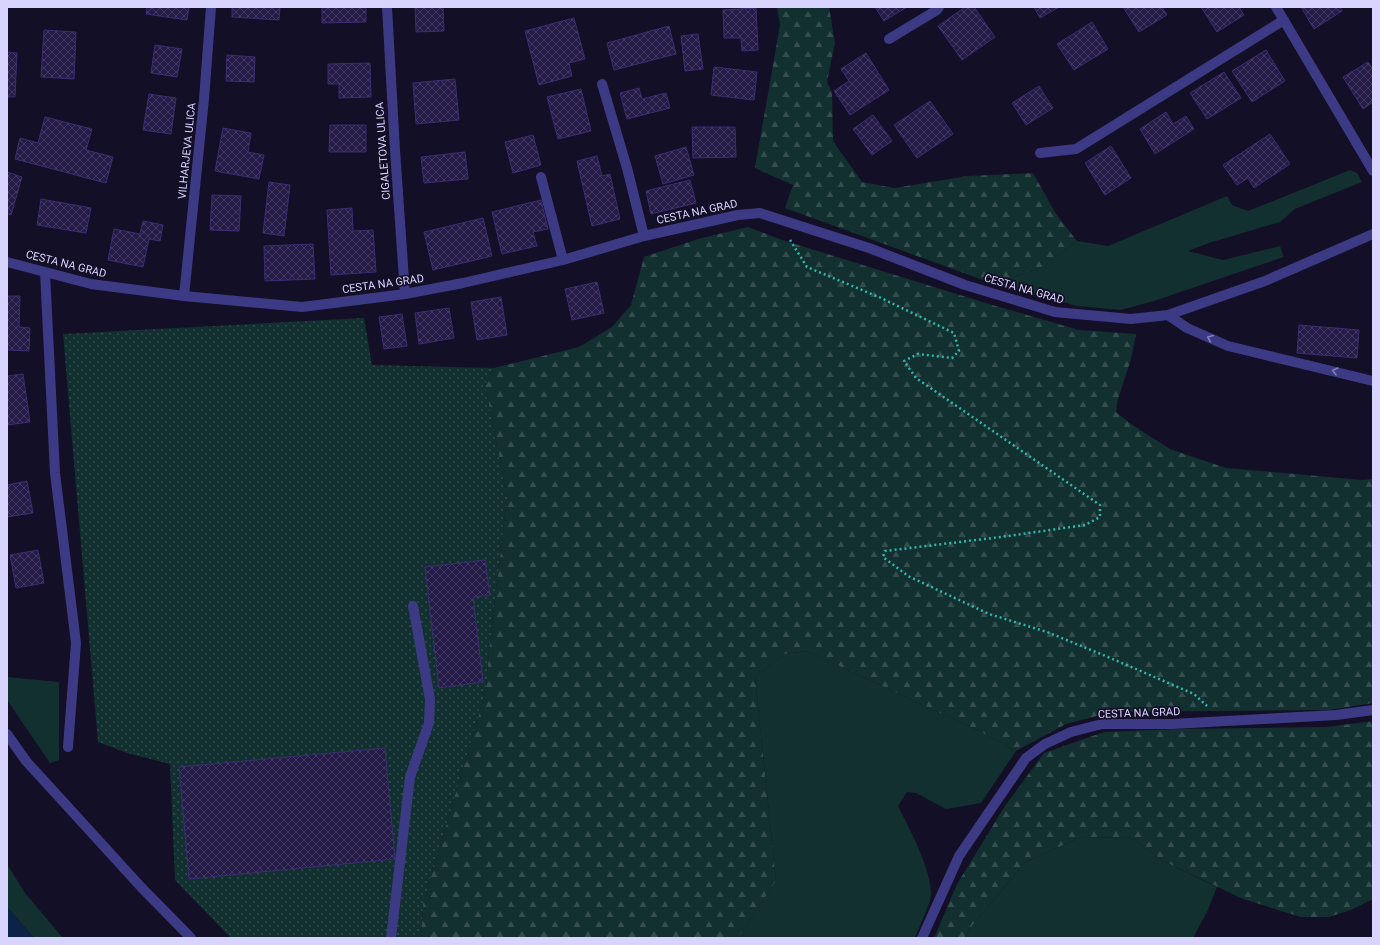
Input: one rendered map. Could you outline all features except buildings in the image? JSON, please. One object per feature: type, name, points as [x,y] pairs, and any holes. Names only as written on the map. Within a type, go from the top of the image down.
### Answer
[{"type":"street","name":"VILHARJEVA ULICA","points":[[184,296],[204,98],[211,7]]},
{"type":"street","name":"CIGALETOVA ULICA","points":[[387,7],[394,150],[405,294]]},
{"type":"street","points":[[890,39],[937,10],[939,7]]},
{"type":"street","points":[[1276,7],[1373,171]]},
{"type":"street","points":[[1040,153],[1076,149],[1284,20]]},
{"type":"street","points":[[602,84],[627,168],[644,236]]},
{"type":"street","points":[[541,177],[563,260]]},
{"type":"street","name":"CESTA NA GRAD","points":[[7,262],[90,284],[184,296],[302,307],[405,294],[463,283],[563,260],[644,236],[738,215],[760,213],[869,248],[965,285],[1055,312],[1131,319],[1168,315],[1265,281],[1373,234]]},
{"type":"street","points":[[45,272],[55,473],[76,643],[68,747]]},
{"type":"street","points":[[1168,315],[1187,328],[1228,346],[1373,381]]},
{"type":"street","points":[[391,938],[410,777],[429,724],[430,699],[413,606]]},
{"type":"street","name":"CESTA NA GRAD","points":[[922,938],[959,856],[1026,758],[1045,744],[1071,732],[1102,724],[1172,724],[1336,715],[1373,710]]},
{"type":"street","points":[[7,734],[32,767],[141,887],[191,938]]},
{"type":"path","points":[[775,218],[807,267],[881,298],[954,333],[959,351],[952,358],[918,354],[904,361],[916,378],[1100,505],[1100,517],[1085,525],[1001,537],[885,550],[883,557],[908,576],[989,614],[1047,632],[1194,694],[1222,721]]},
{"type":"green space","points":[[777,7],[829,7],[835,43],[827,82],[832,92],[833,141],[862,182],[894,188],[968,176],[1033,173],[1056,214],[1077,241],[1043,267],[994,284],[785,208],[793,185],[755,168],[780,25]]},
{"type":"green space","points":[[1350,170],[1357,173],[1362,182],[1295,209],[1280,222],[1209,243],[1188,251],[1223,260],[1280,246],[1284,257],[1154,301],[1121,310],[1077,306],[994,284],[1043,267],[1077,241],[1108,246],[1227,196],[1232,205],[1248,211]]},
{"type":"green space","points":[[748,227],[782,240],[989,304],[1079,330],[1136,334],[1131,359],[1118,399],[1116,412],[1131,424],[1170,449],[1226,468],[1363,480],[1373,479],[1373,703],[1329,710],[1112,712],[1066,724],[1016,751],[981,732],[807,651],[785,654],[755,677],[776,881],[738,938],[421,938],[423,904],[486,690],[489,650],[507,498],[485,385],[494,368],[579,347],[612,327],[631,305],[644,257],[698,239]]},
{"type":"green space","points":[[364,318],[372,365],[494,368],[485,385],[507,498],[489,650],[486,690],[423,904],[421,938],[231,938],[175,880],[170,764],[127,753],[98,742],[63,334]]},
{"type":"green space","points":[[807,651],[981,732],[1016,751],[981,803],[946,809],[916,793],[907,792],[898,806],[924,861],[930,884],[931,895],[927,910],[915,938],[738,938],[776,881],[755,677],[785,654]]},
{"type":"green space","points":[[7,677],[59,682],[59,760],[50,763],[7,700]]},
{"type":"green space","points":[[1373,721],[1373,899],[1351,910],[1329,917],[1301,917],[1243,899],[1163,861],[1130,837],[1079,838],[1025,862],[971,927],[964,938],[934,938],[957,884],[1005,806],[1044,753],[1104,732],[1179,729],[1326,727]]},
{"type":"green space","points":[[1130,837],[1163,861],[1217,887],[1208,910],[1193,938],[964,938],[971,927],[1025,862],[1079,838]]},
{"type":"green space","points":[[7,864],[25,893],[63,938],[34,938],[7,907]]},
{"type":"water","points":[[7,907],[34,938],[7,938]]}]
